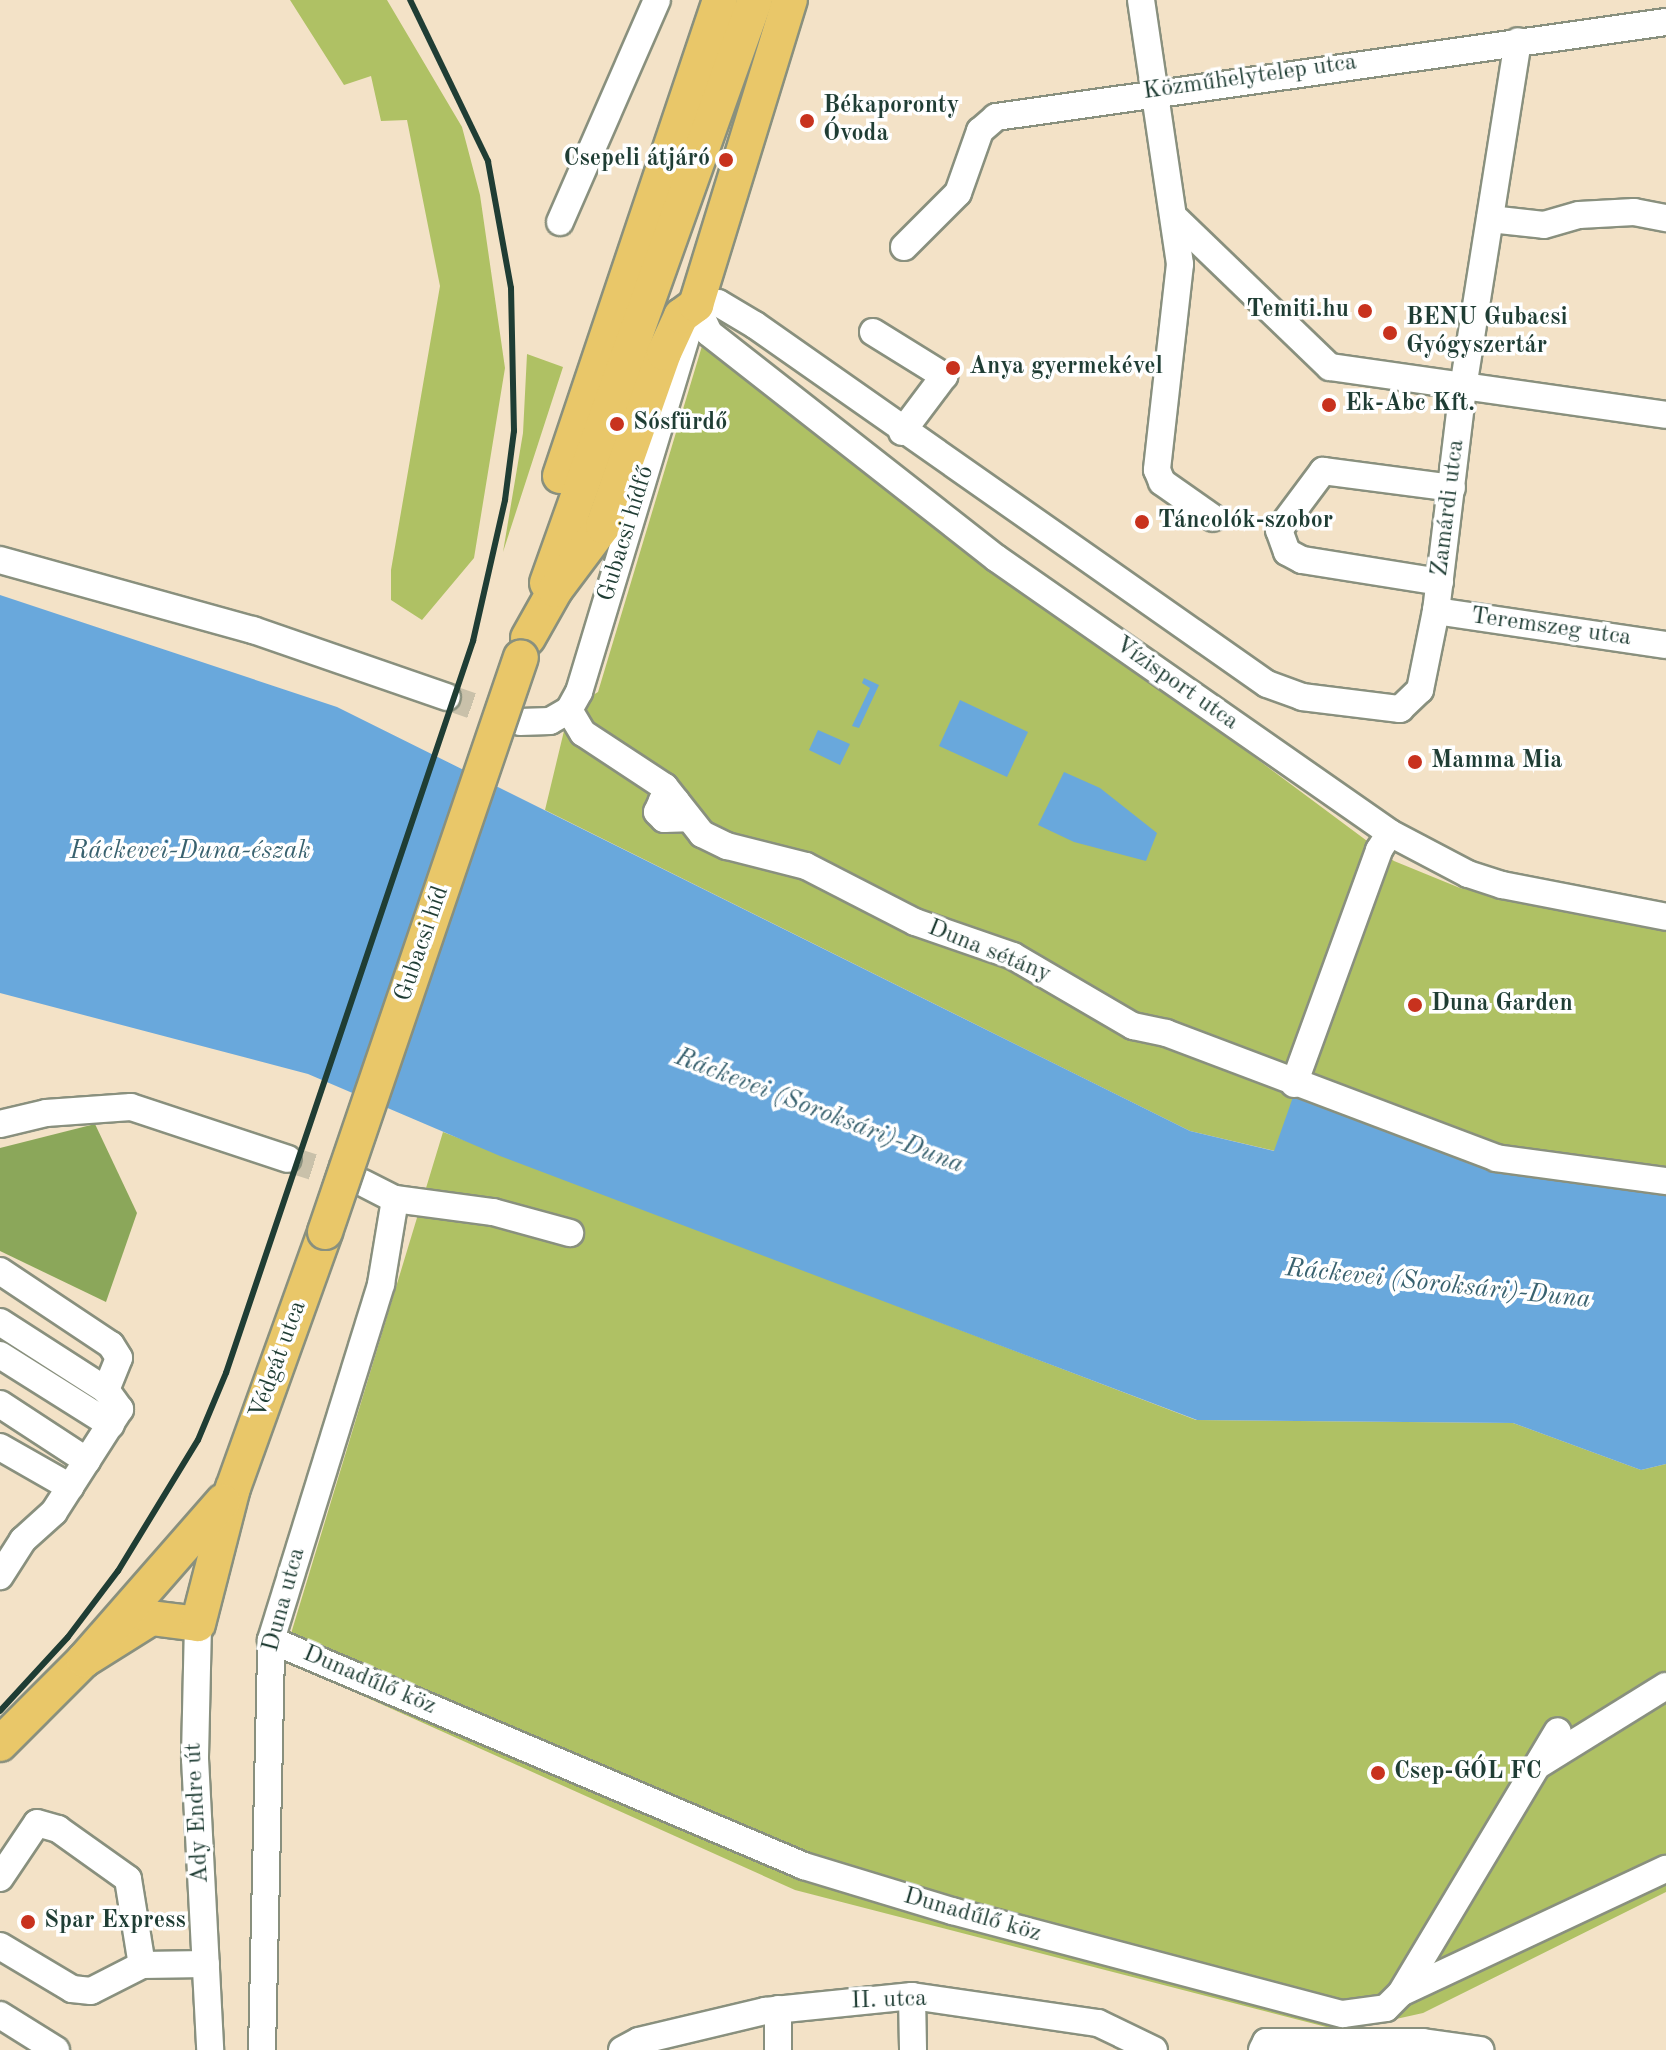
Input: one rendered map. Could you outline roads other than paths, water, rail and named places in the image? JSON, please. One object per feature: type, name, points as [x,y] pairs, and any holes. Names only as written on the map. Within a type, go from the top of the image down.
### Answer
[{"type":"main road","points":[[524,648],[539,544],[720,0]]},
{"type":"main road","points":[[524,648],[630,344],[692,186],[755,0]]},
{"type":"main road","points":[[524,648],[555,590],[603,526],[667,346],[681,316],[696,305],[790,0]]},
{"type":"main road","points":[[560,476],[630,344]]},
{"type":"main road","name":"Gubacsi híd","points":[[325,1232],[524,648]]},
{"type":"main road","name":"Védgát utca","points":[[84,1660],[151,1618],[198,1624],[233,1488],[325,1232]]},
{"type":"main road","name":"Védgát utca","points":[[0,1744],[84,1660],[233,1488]]},
{"type":"street","points":[[560,222],[657,0]]},
{"type":"street","points":[[1141,0],[1151,91],[1177,220],[1180,264],[1157,470],[1162,482],[1213,518]]},
{"type":"street","name":"Közműhelytelep utca","points":[[904,247],[958,193],[980,131],[996,117],[1151,91],[1666,22]]},
{"type":"street","name":"Zamárdi utca","points":[[902,432],[1267,684],[1302,697],[1400,709],[1420,690],[1436,611],[1463,388],[1518,41]]},
{"type":"street","points":[[1490,219],[1544,225],[1579,215],[1634,212],[1666,218]]},
{"type":"street","points":[[1177,220],[1330,367],[1666,415]]},
{"type":"street","points":[[696,305],[718,303],[755,325],[902,432],[944,376],[873,332]]},
{"type":"street","name":"Vízisport utca","points":[[696,305],[709,333],[996,558],[1390,833],[1468,874],[1502,885],[1666,917]]},
{"type":"street","name":"Gubacsi hídfő","points":[[569,710],[579,692],[696,305]]},
{"type":"street","points":[[736,352],[755,325]]},
{"type":"street","points":[[1440,582],[1302,560],[1287,552],[1279,530],[1323,471],[1452,488]]},
{"type":"street","points":[[0,560],[253,630],[447,697]]},
{"type":"street","name":"Teremszeg utca","points":[[1436,611],[1666,645]]},
{"type":"street","points":[[520,722],[538,725],[569,710]]},
{"type":"street","name":"Duna sétány","points":[[569,710],[583,733],[676,802],[702,834],[727,846],[806,866],[915,922],[1013,956],[1133,1026],[1166,1033],[1496,1158],[1666,1181]]},
{"type":"street","points":[[1294,1084],[1379,850],[1390,833]]},
{"type":"street","points":[[0,1124],[46,1113],[131,1107],[288,1159]]},
{"type":"street","points":[[363,1183],[395,1199],[493,1212],[570,1233]]},
{"type":"street","name":"Duna utca","points":[[262,2050],[271,1640],[381,1284],[395,1199]]},
{"type":"street","points":[[0,1271],[111,1345],[119,1358],[106,1390]]},
{"type":"street","points":[[0,1322],[106,1390],[120,1409],[54,1512],[23,1540],[0,1576]]},
{"type":"street","points":[[0,1355],[111,1425]]},
{"type":"street","points":[[0,1404],[87,1461]]},
{"type":"street","points":[[0,1447],[70,1487]]},
{"type":"street","name":"Ady Endre út","points":[[198,1624],[195,1759],[210,2050]]},
{"type":"street","name":"Dunadűlő köz","points":[[271,1640],[804,1866],[1318,2009],[1369,2011],[1386,2008],[1401,1993],[1666,1869]]},
{"type":"street","points":[[1540,1764],[1666,1686]]},
{"type":"street","points":[[1401,1993],[1558,1731]]},
{"type":"street","points":[[0,1878],[37,1823],[58,1829],[128,1879],[142,1965]]},
{"type":"street","points":[[0,1946],[72,1989],[91,1991],[142,1965],[206,1964]]},
{"type":"street","points":[[912,1996],[913,2050]]},
{"type":"street","name":"II. utca","points":[[622,2050],[639,2041],[778,2009],[912,1996],[1098,2023],[1154,2050]]},
{"type":"street","points":[[778,2009],[778,2050]]},
{"type":"street","points":[[0,2015],[56,2050]]},
{"type":"street","points":[[1098,2023],[1099,2050]]},
{"type":"street","points":[[1262,2050],[1266,2042],[1423,2042],[1480,2050]]},
{"type":"water","name":"Ráckevei-Duna-észak","points":[[0,595],[337,707],[1190,1131],[1274,1151],[1293,1097],[1494,1170],[1666,1192],[1666,1464],[1641,1470],[1513,1423],[1197,1420],[500,1156],[308,1074],[0,993]]},
{"type":"water","points":[[864,678],[879,685],[859,728],[852,726],[870,688],[862,683]]},
{"type":"water","points":[[960,700],[1028,732],[1007,777],[939,746]]},
{"type":"water","points":[[818,730],[850,744],[840,765],[809,750]]},
{"type":"water","points":[[1064,772],[1100,788],[1157,833],[1146,861],[1074,842],[1038,825]]},
{"type":"tunnel","points":[[447,697],[516,721]]},
{"type":"tunnel","points":[[288,1159],[360,1182]]},
{"type":"railway","points":[[0,1711],[68,1637],[118,1571],[198,1440],[226,1373],[473,641],[505,500],[514,431],[511,288],[488,161],[410,0]]},
{"type":"place","name":"Békaporonty Óvoda","points":[[807,121]]},
{"type":"place","name":"Csepeli átjáró","points":[[726,160]]},
{"type":"place","name":"Temiti.hu","points":[[1365,311]]},
{"type":"place","name":"BENU Gubacsi Gyógyszertár","points":[[1390,333]]},
{"type":"place","name":"Anya gyermekével","points":[[953,368]]},
{"type":"place","name":"Ek-Abc Kft.","points":[[1329,405]]},
{"type":"place","name":"Sósfürdő","points":[[617,424]]},
{"type":"place","name":"Táncolók-szobor","points":[[1142,522]]},
{"type":"place","name":"Mamma Mia","points":[[1415,762]]},
{"type":"place","name":"Duna Garden","points":[[1415,1005]]},
{"type":"place","name":"Csep-GÓL FC","points":[[1378,1773]]},
{"type":"place","name":"Spar Express","points":[[28,1922]]},
{"type":"water label","name":"Ráckevei (Soroksári)-Duna","points":[[819,1112]]},
{"type":"water label","name":"Ráckevei (Soroksári)-Duna","points":[[1438,1285]]}]
